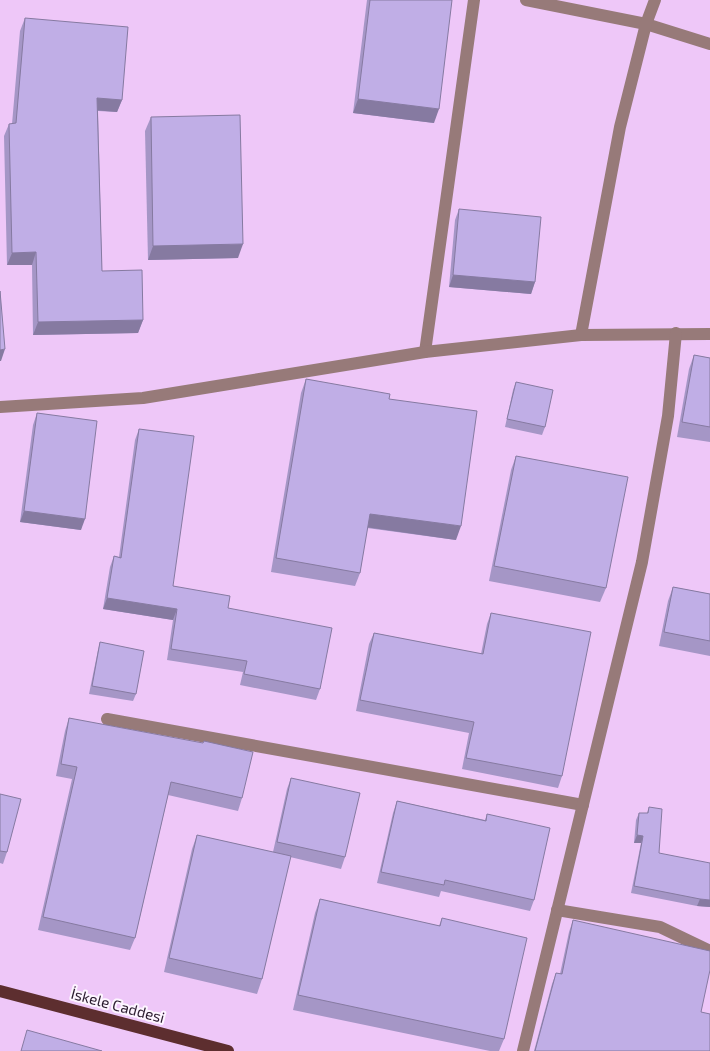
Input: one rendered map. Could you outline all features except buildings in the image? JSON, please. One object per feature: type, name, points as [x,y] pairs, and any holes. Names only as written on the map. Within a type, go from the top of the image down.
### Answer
[{"type":"main road","name":"İskele Caddesi","points":[[0,991],[228,1051]]},
{"type":"street","points":[[425,352],[474,0]]},
{"type":"street","points":[[526,0],[646,24],[710,44]]},
{"type":"street","points":[[581,335],[620,127],[646,24],[655,0]]},
{"type":"street","points":[[523,1051],[642,562],[668,416],[676,333]]},
{"type":"street","points":[[0,406],[143,398],[425,352],[581,335],[710,334]]},
{"type":"street","points":[[107,719],[583,805]]},
{"type":"street","points":[[557,910],[660,927],[710,951]]}]
